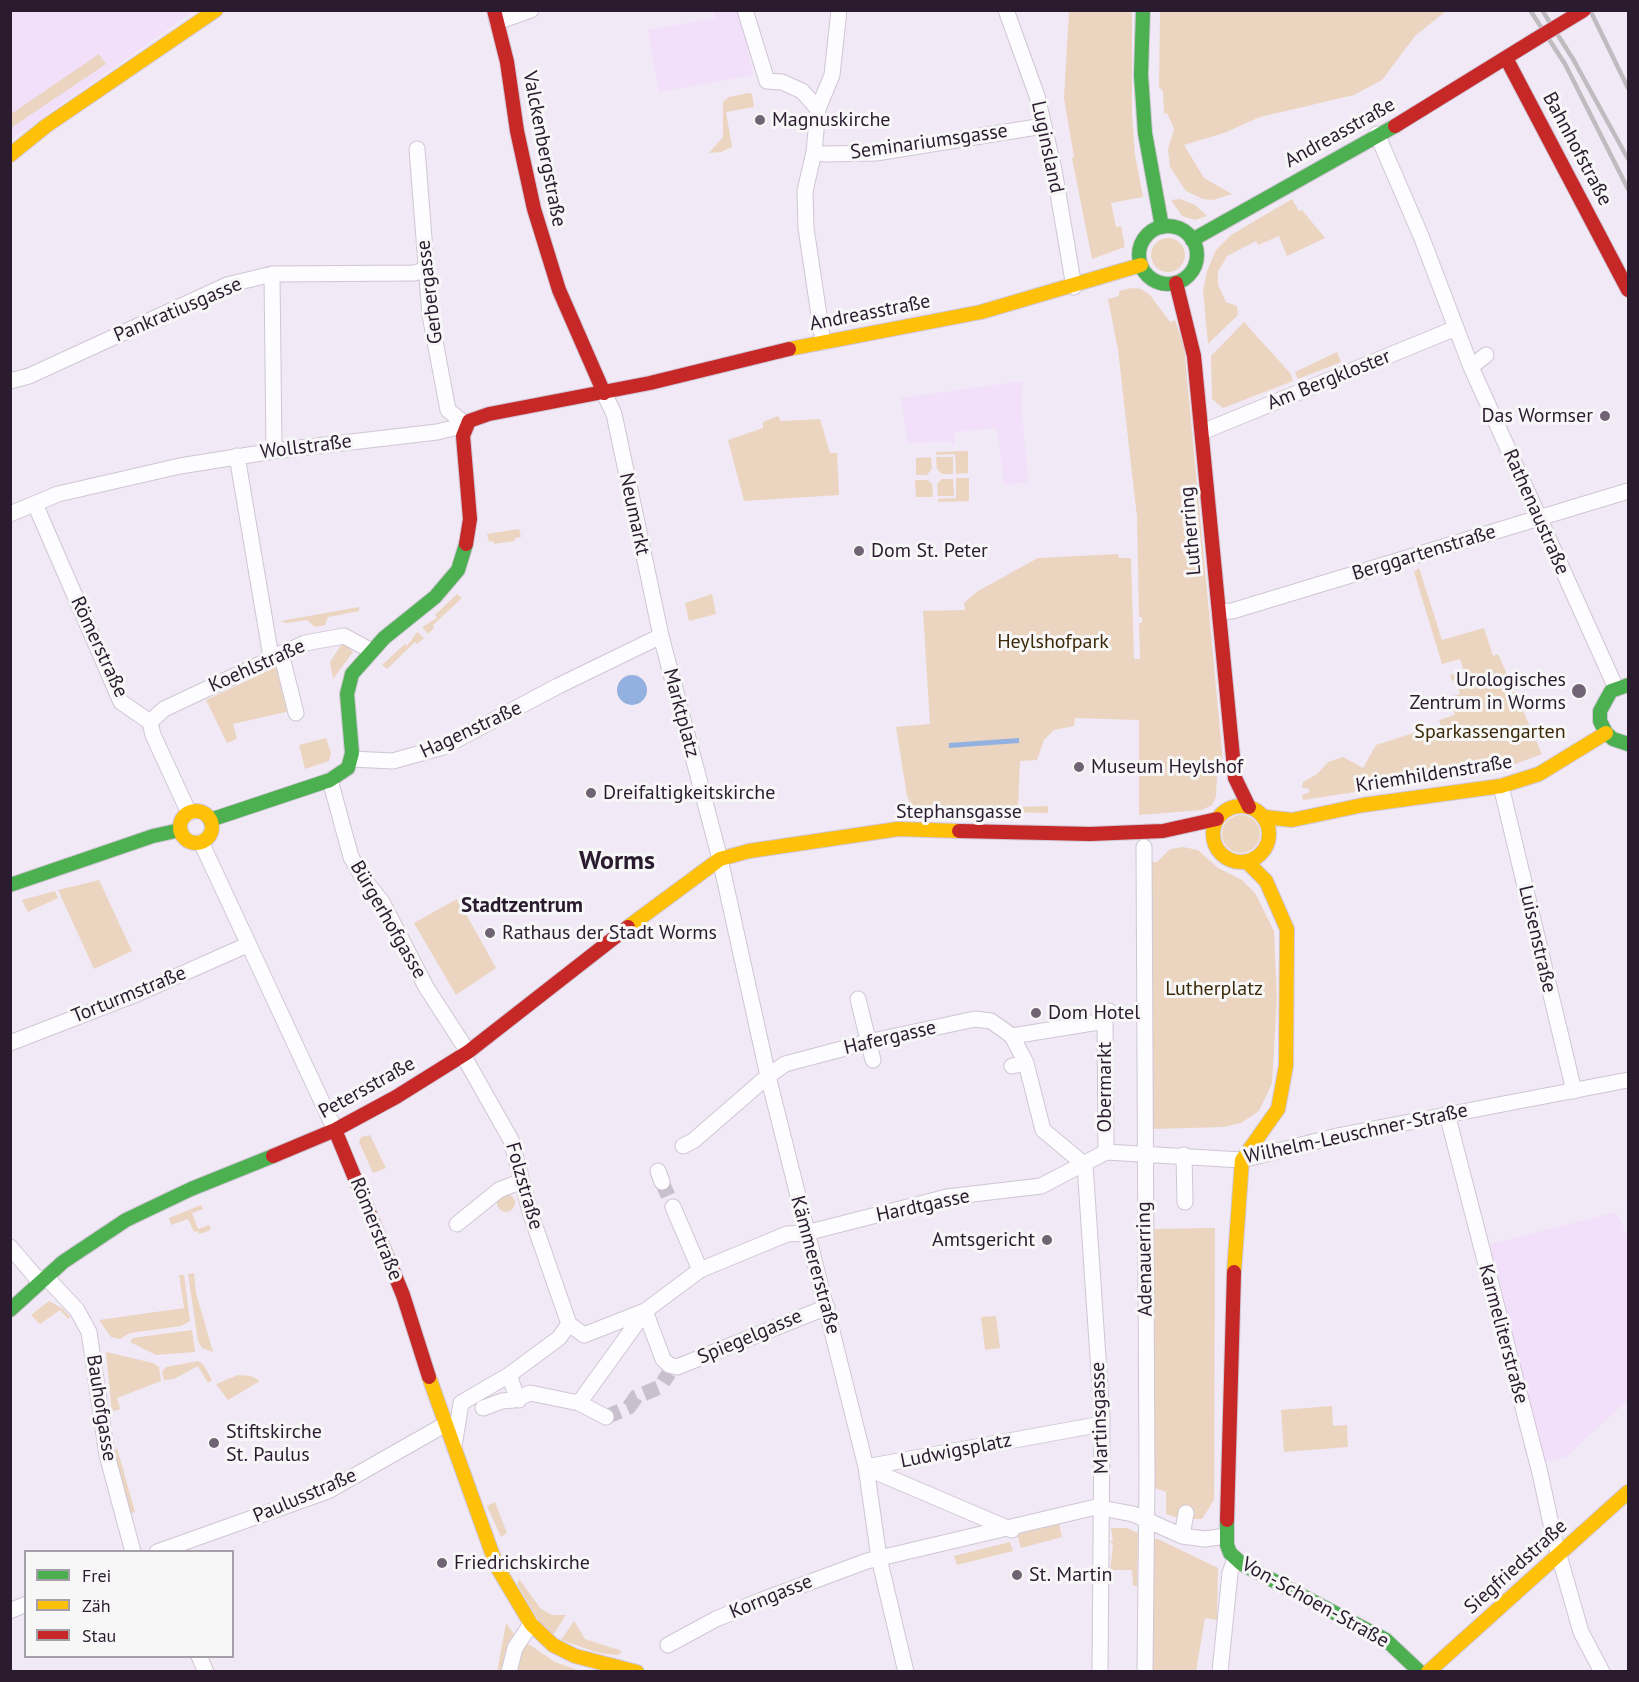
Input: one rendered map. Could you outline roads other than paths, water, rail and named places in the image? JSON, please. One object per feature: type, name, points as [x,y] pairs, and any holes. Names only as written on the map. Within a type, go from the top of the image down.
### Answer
[{"type":"street","points":[[10,155],[46,126],[216,10]]},
{"type":"street","points":[[496,16],[531,10]]},
{"type":"street","points":[[745,10],[766,81],[782,82],[802,91],[818,109]]},
{"type":"street","points":[[823,342],[805,206],[806,182],[814,152],[818,109],[832,75],[839,10]]},
{"type":"street","name":"Luginsland","points":[[1006,10],[1021,46],[1043,126],[1074,286]]},
{"type":"street","points":[[1143,10],[1141,75],[1145,134],[1162,227]]},
{"type":"street","name":"Andreasstraße","points":[[1192,240],[1437,102],[1584,10]]},
{"type":"street","name":"Valckenbergstraße","points":[[496,16],[507,62],[525,174],[536,219],[560,290],[604,393]]},
{"type":"street","name":"Bahnhofstraße","points":[[1506,58],[1629,290]]},
{"type":"street","name":"Seminariumsgasse","points":[[814,152],[824,154],[876,153],[1043,126]]},
{"type":"street","name":"Rathenaustraße","points":[[1377,135],[1422,236],[1471,367],[1538,518],[1622,687]]},
{"type":"street","name":"Gerbergasse","points":[[417,149],[429,315],[448,410],[466,425]]},
{"type":"street","points":[[1162,227],[1180,229],[1192,240],[1196,251],[1196,263],[1186,277],[1176,283],[1164,284],[1152,279],[1141,265],[1139,252],[1143,241],[1151,232],[1162,227]]},
{"type":"street","name":"Andreasstraße","points":[[604,393],[823,342],[981,312],[1141,265]]},
{"type":"street","name":"Pankratiusgasse","points":[[10,381],[29,376],[227,285],[272,274],[414,273],[425,270]]},
{"type":"street","points":[[272,274],[274,451]]},
{"type":"street","name":"Lutherring","points":[[1176,283],[1192,342],[1235,778],[1249,807]]},
{"type":"street","name":"Am Bergkloster","points":[[1202,432],[1456,328]]},
{"type":"street","points":[[1471,367],[1486,355]]},
{"type":"street","name":"Wollstraße","points":[[10,514],[58,494],[116,479],[237,456],[437,432],[466,425],[475,418],[489,414],[604,393]]},
{"type":"street","name":"Neumarkt","points":[[604,393],[614,414],[661,636]]},
{"type":"street","points":[[210,820],[341,775],[351,759],[348,688],[354,670],[374,647],[435,597],[458,570],[464,556],[470,519],[463,436],[466,425]]},
{"type":"street","points":[[237,456],[276,655],[296,713]]},
{"type":"street","name":"Berggartenstraße","points":[[1219,612],[1232,611],[1629,491]]},
{"type":"street","name":"Römerstraße","points":[[35,504],[121,702],[150,722]]},
{"type":"street","name":"Koehlstraße","points":[[150,722],[164,709],[276,655],[333,636],[344,636],[374,647]]},
{"type":"street","name":"Hagenstraße","points":[[351,759],[393,761],[442,747],[633,658],[661,636]]},
{"type":"street","name":"Marktplatz","points":[[661,636],[689,764],[720,859]]},
{"type":"street","points":[[1622,687],[1606,696],[1600,711],[1606,732],[1613,740],[1629,744]]},
{"type":"street","points":[[150,722],[153,735],[189,813]]},
{"type":"street","name":"Kriemhildenstraße","points":[[1264,817],[1292,820],[1363,805],[1501,786],[1539,774],[1606,732]]},
{"type":"street","name":"Lutherring","points":[[1222,815],[1235,778]]},
{"type":"street","name":"Bürgerhofgasse","points":[[330,780],[346,845],[358,871],[382,902],[426,987],[465,1053]]},
{"type":"street","name":"Luisenstraße","points":[[1501,786],[1574,1091]]},
{"type":"street","points":[[1263,852],[1247,861],[1228,859],[1221,854],[1214,841],[1214,828],[1222,815],[1240,806],[1249,807],[1264,817],[1269,835],[1263,852],[1266,881]]},
{"type":"street","points":[[189,813],[202,813],[210,820],[210,834],[201,842],[189,841],[180,830],[181,821],[189,813]]},
{"type":"street","name":"Stephansgasse","points":[[720,859],[749,851],[898,829],[1090,834],[1163,831],[1222,815]]},
{"type":"street","name":"Kriemhildenstraße","points":[[1269,835],[1292,820]]},
{"type":"street","points":[[10,885],[153,836],[180,830]]},
{"type":"street","name":"Stephansgasse","points":[[1163,831],[1214,841]]},
{"type":"street","name":"Römerstraße","points":[[201,842],[335,1130],[396,1277],[469,1414]]},
{"type":"street","name":"Adenauerring","points":[[1144,848],[1145,1671]]},
{"type":"street","name":"Petersstraße","points":[[10,1310],[43,1279],[106,1232],[157,1204],[335,1130],[396,1097],[465,1053],[687,881],[720,859]]},
{"type":"street","name":"Kämmererstraße","points":[[720,859],[768,1076],[866,1467],[879,1558],[906,1671]]},
{"type":"street","points":[[1226,1536],[1231,1313],[1242,1160],[1278,1109],[1284,1088],[1288,939],[1279,905],[1266,881],[1247,861]]},
{"type":"street","name":"Torturmstraße","points":[[10,1044],[139,993],[247,945]]},
{"type":"street","points":[[858,999],[873,1060]]},
{"type":"street","name":"Obermarkt","points":[[1012,1036],[1107,1016],[1106,1152]]},
{"type":"street","name":"Hafergasse","points":[[682,1146],[693,1141],[785,1064],[868,1042],[975,1019],[991,1021],[1012,1036]]},
{"type":"street","points":[[1012,1036],[1019,1064],[1043,1130],[1085,1165],[1106,1152]]},
{"type":"street","name":"Folzstraße","points":[[465,1053],[506,1129],[531,1215],[569,1324]]},
{"type":"street","name":"Wilhelm-Leuschner-Straße","points":[[1106,1152],[1242,1160],[1338,1136],[1629,1080]]},
{"type":"street","name":"Karmeliterstraße","points":[[1447,1114],[1559,1554],[1581,1632],[1602,1671]]},
{"type":"street","points":[[1184,1155],[1185,1202]]},
{"type":"street","name":"Hardtgasse","points":[[645,1311],[700,1270],[787,1234],[806,1233],[947,1197],[1041,1186],[1085,1165]]},
{"type":"street","name":"Martinsgasse","points":[[1085,1165],[1101,1424],[1101,1671]]},
{"type":"street","points":[[457,1224],[499,1190],[522,1181]]},
{"type":"street","points":[[673,1207],[700,1270]]},
{"type":"street","name":"Bauhofgasse","points":[[10,1248],[78,1310],[89,1332],[107,1455],[133,1550]]},
{"type":"street","name":"Spiegelgasse","points":[[645,1311],[663,1359],[671,1370],[811,1311],[827,1307]]},
{"type":"street","points":[[637,1671],[567,1653],[546,1641],[531,1624],[497,1567],[454,1446],[469,1414],[515,1391],[569,1324],[584,1335],[645,1311]]},
{"type":"street","points":[[579,1403],[645,1311]]},
{"type":"street","points":[[469,1414],[461,1403],[515,1391],[579,1403],[606,1417]]},
{"type":"street","name":"Paulusstraße","points":[[160,1550],[328,1491],[469,1414]]},
{"type":"street","name":"Ludwigsplatz","points":[[866,1467],[1101,1424]]},
{"type":"street","name":"Ludwigsplatz","points":[[866,1467],[919,1488],[1012,1531]]},
{"type":"street","name":"Ludwigsplatz","points":[[919,1488],[923,1504]]},
{"type":"street","name":"Siegfriedstraße","points":[[1428,1671],[1629,1492]]},
{"type":"street","points":[[879,1558],[1012,1531],[1096,1507],[1102,1508]]},
{"type":"street","name":"Von-Schoen-Straße","points":[[1102,1508],[1146,1519],[1182,1536],[1205,1539],[1226,1536],[1227,1545],[1235,1559],[1386,1640],[1420,1671]]},
{"type":"street","points":[[1182,1536],[1186,1513]]},
{"type":"street","name":"Korngasse","points":[[668,1645],[716,1619],[762,1600],[879,1558]]},
{"type":"street","points":[[1220,1671],[1230,1573],[1235,1559]]},
{"type":"street","points":[[10,1611],[24,1605]]},
{"type":"street","points":[[510,1671],[515,1648],[531,1624]]},
{"type":"water","points":[[632,675],[643,679],[647,690],[643,701],[632,705],[621,701],[617,690],[621,679]]},
{"type":"water","points":[[1019,738],[1019,743],[949,748],[949,743]]},
{"type":"tunnel","points":[[662,1182],[673,1207]]},
{"type":"tunnel","points":[[606,1417],[629,1407],[636,1397],[660,1387],[669,1373]]},
{"type":"railway","points":[[1530,10],[1565,64],[1628,189]]},
{"type":"railway","points":[[1542,10],[1573,59],[1628,159]]},
{"type":"railway","points":[[1590,10],[1628,88]]},
{"type":"place","name":"Magnuskirche","points":[[760,120]]},
{"type":"place","name":"Das Wormser","points":[[1605,416]]},
{"type":"place","name":"Dom St. Peter","points":[[859,551]]},
{"type":"place","name":"Urologisches Zentrum in Worms","points":[[1579,691]]},
{"type":"place","name":"Museum Heylshof","points":[[1079,767]]},
{"type":"place","name":"Dreifaltigkeitskirche","points":[[591,793]]},
{"type":"place","name":"Rathaus der Stadt Worms","points":[[490,933]]},
{"type":"place","name":"Dom Hotel","points":[[1036,1013]]},
{"type":"place","name":"Amtsgericht","points":[[1047,1240]]},
{"type":"place","name":"Stiftskirche St. Paulus","points":[[214,1443]]},
{"type":"place","name":"Friedrichskirche","points":[[442,1563]]},
{"type":"place","name":"St. Martin","points":[[1017,1575]]},
{"type":"district","name":"Worms","points":[[617,862]]},
{"type":"district","name":"Stadtzentrum","points":[[522,906]]},
{"type":"park label","name":"Heylshofpark","points":[[1053,642]]},
{"type":"park label","name":"Sparkassengarten","points":[[1490,732]]},
{"type":"park label","name":"Lutherplatz","points":[[1214,989]]}]
